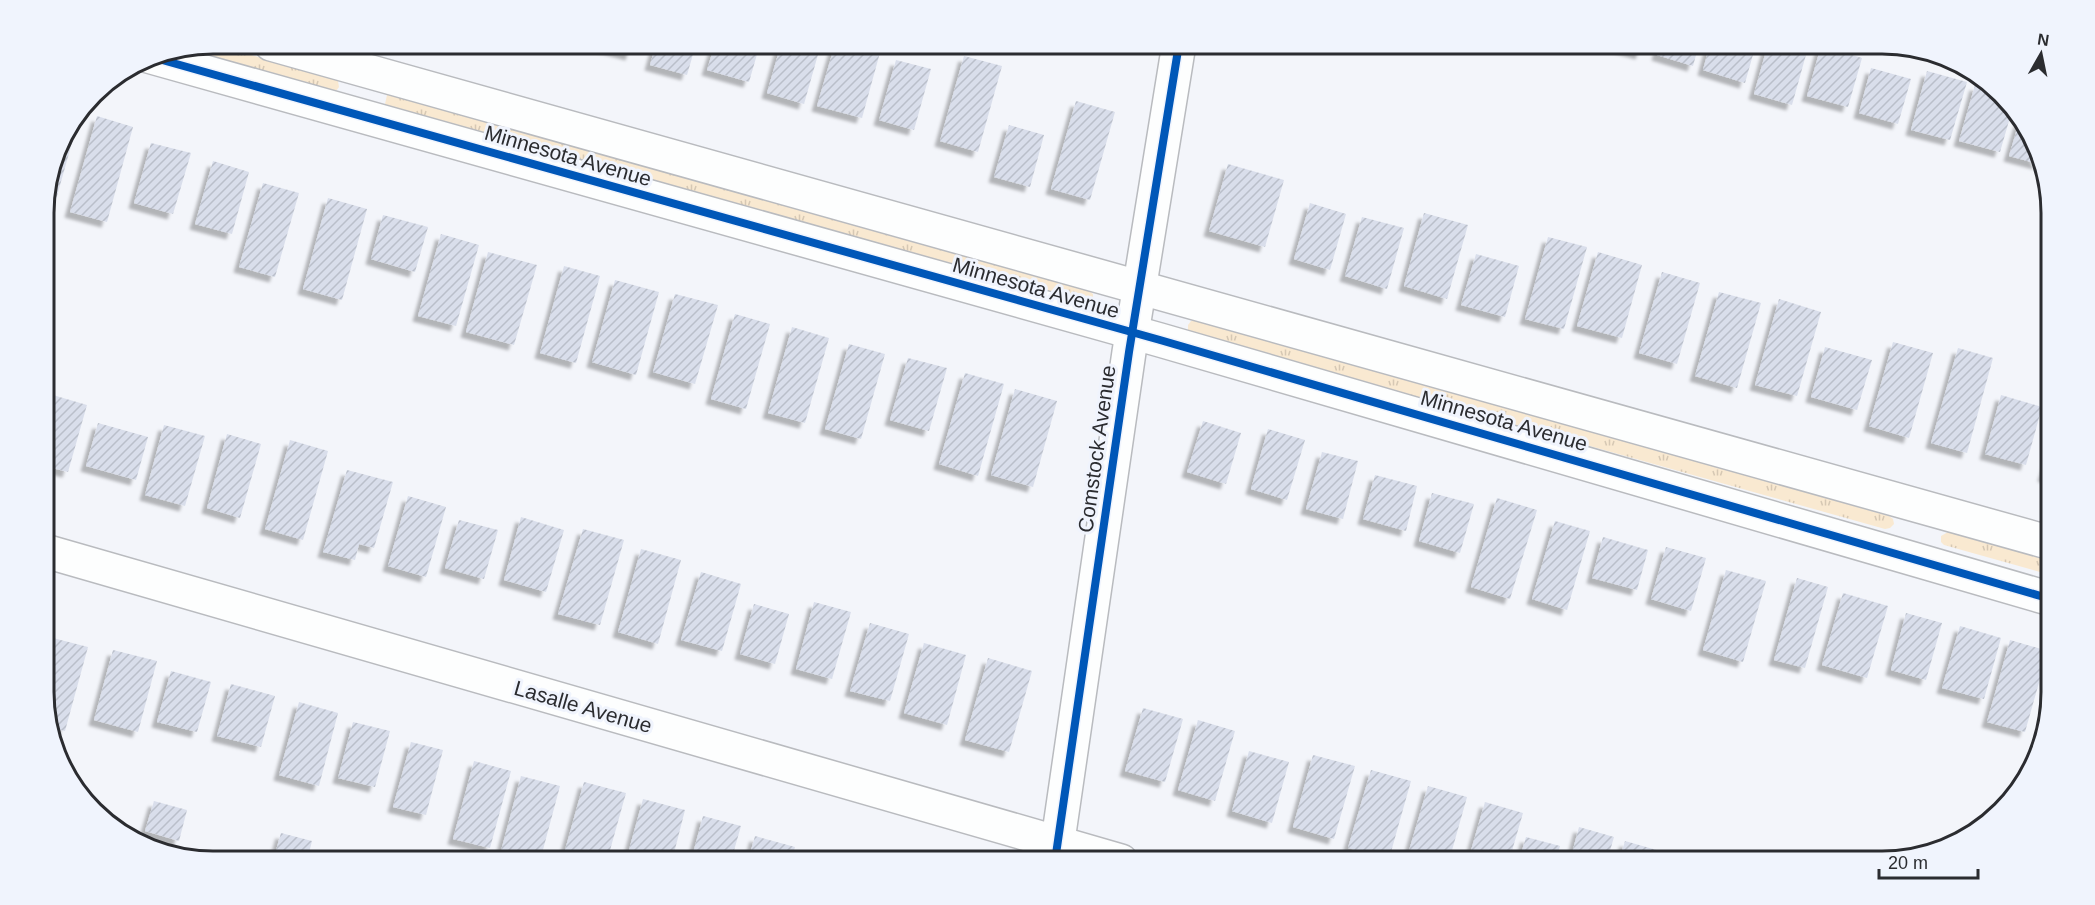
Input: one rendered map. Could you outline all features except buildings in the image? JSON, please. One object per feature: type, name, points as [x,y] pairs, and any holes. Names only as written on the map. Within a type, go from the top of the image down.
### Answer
[{"type":"street","name":"Minnesota Avenue","points":[[306,54],[2041,540]]},
{"type":"street","name":"Comstock Avenue","points":[[1057,851],[1133,333],[1177,54]]},
{"type":"street","name":"Minnesota Avenue","points":[[164,62],[1133,333],[2041,596]]},
{"type":"street","points":[[354,115],[366,71]]},
{"type":"street","points":[[1906,556],[1921,506]]},
{"type":"street","name":"Lasalle Avenue","points":[[54,554],[1050,851]]},
{"type":"green space","points":[[248,54],[334,78],[338,81],[339,87],[336,91],[330,92],[198,55]]},
{"type":"green space","points":[[392,94],[1089,291],[1093,294],[1093,300],[1089,304],[388,108],[385,104],[387,95]]},
{"type":"green space","points":[[1196,320],[1889,516],[1893,519],[1894,524],[1885,529],[1191,334],[1188,325],[1191,321]]},
{"type":"green space","points":[[1948,532],[2041,558],[2041,572],[1944,545],[1941,542],[1941,536]]},
{"type":"cycle path","points":[[1056,851],[1129,352],[1177,54]]},
{"type":"cycle path","points":[[166,61],[1160,340],[2041,596]]}]
